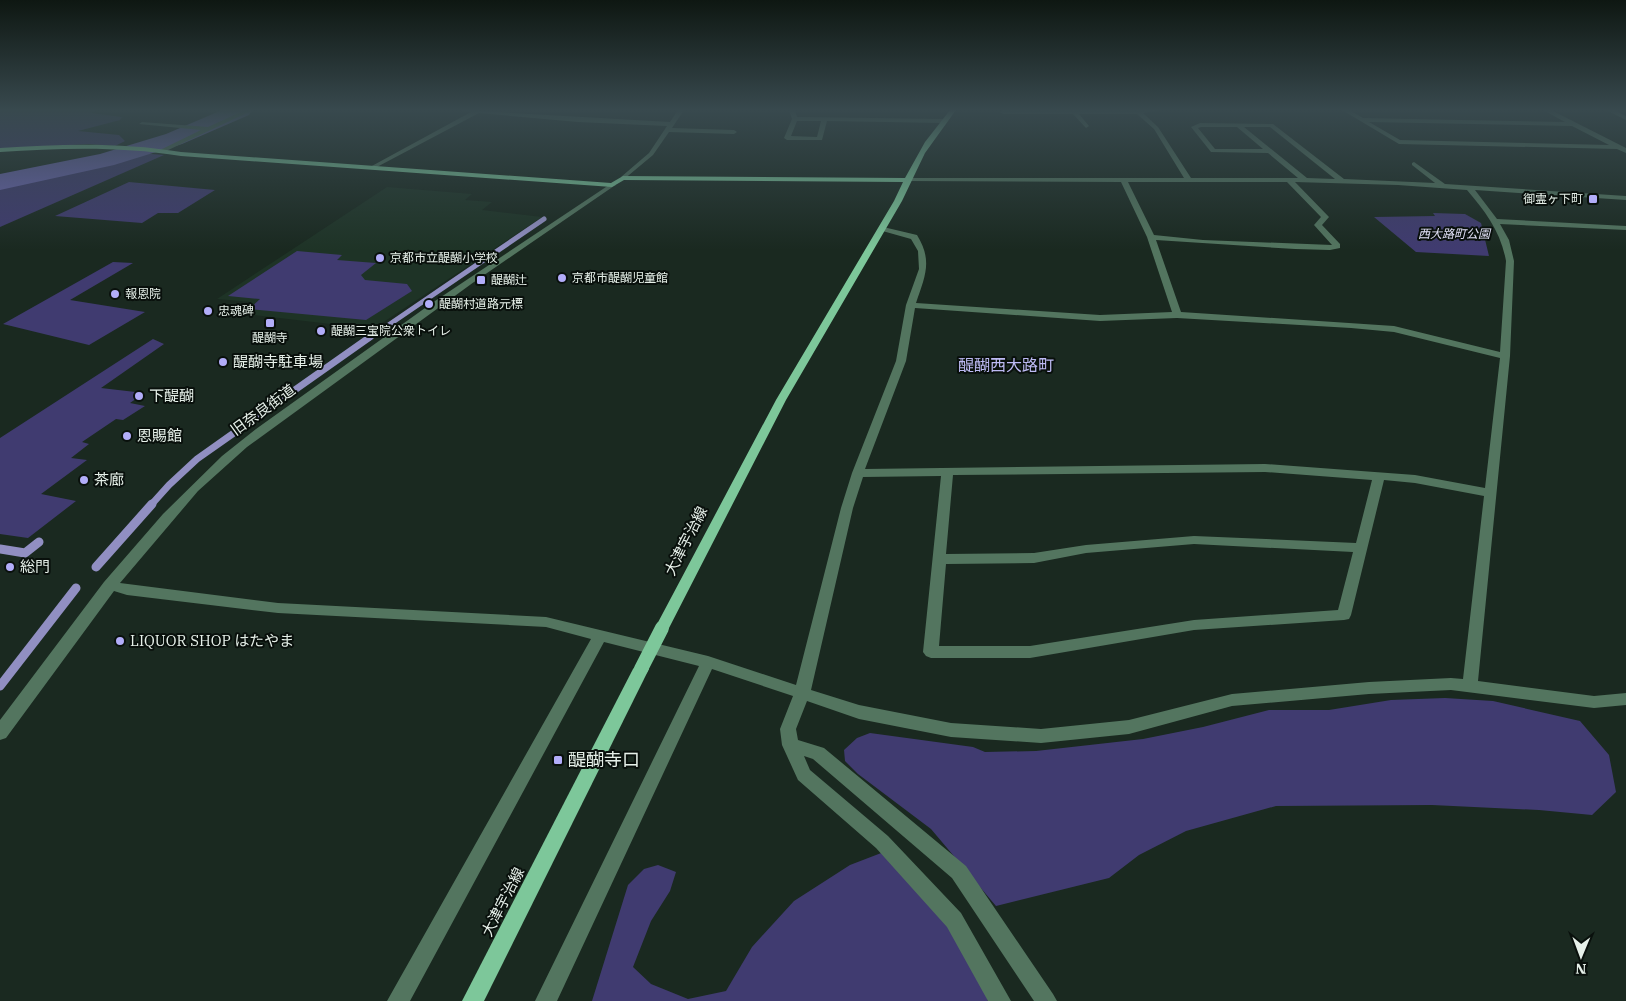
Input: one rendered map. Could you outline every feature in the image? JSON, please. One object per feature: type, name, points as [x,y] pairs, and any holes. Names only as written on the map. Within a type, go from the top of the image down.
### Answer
[{"type":"main road","points":[[221,157],[612,185],[623,178],[906,180]]},
{"type":"main road","name":"大津宇治線","points":[[473,1001],[662,628],[781,400],[898,202],[906,180],[921,157]]},
{"type":"street","points":[[373,167],[392,157]]},
{"type":"street","points":[[623,178],[648,157]]},
{"type":"street","points":[[1174,157],[1188,179]]},
{"type":"street","points":[[1278,157],[1305,180]]},
{"type":"street","points":[[1311,157],[1342,181]]},
{"type":"street","points":[[1414,164],[1442,186]]},
{"type":"street","points":[[1151,236],[1203,242],[1295,247],[1330,248],[1337,246],[1318,225],[1325,217],[1288,179]]},
{"type":"street","points":[[906,180],[1288,179],[1442,186],[1626,198]]},
{"type":"street","points":[[1124,180],[1151,236],[1177,315]]},
{"type":"street","name":"旧奈良街道","points":[[0,734],[109,585],[194,488],[227,457],[383,343],[612,185]]},
{"type":"street","points":[[1469,188],[1496,221],[1509,252],[1510,261],[1505,356],[1470,686]]},
{"type":"street","points":[[1496,221],[1626,228]]},
{"type":"street","points":[[882,228],[914,236],[922,251],[922,269],[911,305],[901,360],[858,473],[847,508],[802,693],[788,729],[790,745],[804,776],[882,842],[954,920],[1000,1001]]},
{"type":"street","points":[[911,305],[1100,318],[1177,315],[1394,329],[1505,356]]},
{"type":"street","points":[[858,473],[1265,468],[1415,479],[1489,493]]},
{"type":"street","points":[[947,472],[931,652],[1030,652],[1194,625],[1344,614],[1379,476]]},
{"type":"street","points":[[940,559],[1034,558],[1086,550],[1194,540],[1361,548]]},
{"type":"street","points":[[109,585],[136,591],[278,608],[546,622],[708,662],[859,712],[951,730],[1041,736],[1129,727],[1232,700],[1369,688],[1451,684],[1594,702],[1626,699]]},
{"type":"street","points":[[398,1001],[600,635]]},
{"type":"street","points":[[546,1001],[708,662]]},
{"type":"street","points":[[790,745],[818,754],[959,872],[1046,1001]]},
{"type":"shaded area","name":"京都市立醍醐小学校","points":[[387,187],[472,194],[465,200],[492,202],[482,210],[542,217],[373,329],[237,313],[251,302],[217,299]]},
{"type":"green space","points":[[125,157],[160,157],[0,227],[0,185],[65,173]]},
{"type":"green space","points":[[129,182],[215,190],[178,213],[158,213],[142,223],[55,216]]},
{"type":"green space","name":"西大路町公園","points":[[1433,213],[1465,214],[1481,223],[1489,256],[1416,252],[1374,217],[1435,216]]},
{"type":"green space","points":[[297,251],[342,255],[337,260],[376,263],[361,275],[365,280],[407,284],[412,291],[366,320],[249,309],[260,299],[228,296]]},
{"type":"green space","points":[[113,262],[133,263],[70,300],[145,312],[89,345],[3,324]]},
{"type":"green space","points":[[153,339],[164,344],[101,388],[144,393],[130,403],[145,406],[123,420],[116,419],[82,442],[89,444],[71,458],[87,460],[41,494],[76,501],[28,538],[0,534],[0,438]]},
{"type":"green space","points":[[1445,698],[1493,701],[1580,721],[1609,755],[1616,792],[1592,815],[1539,810],[1432,805],[1276,806],[1186,831],[1139,855],[1109,878],[996,906],[931,829],[858,774],[845,761],[844,750],[857,738],[870,733],[973,747],[985,752],[1036,751],[1143,739],[1203,727],[1269,710],[1329,710],[1391,700]]},
{"type":"green space","points":[[889,850],[953,905],[988,1001],[592,1001],[628,885],[644,869],[658,865],[676,872],[670,891],[651,921],[633,967],[651,984],[688,999],[726,991],[752,947],[794,901],[850,865]]},
{"type":"waterway","points":[[0,182],[116,157]]},
{"type":"waterway","points":[[368,339],[544,219]]},
{"type":"waterway","points":[[151,505],[197,459],[370,337]]},
{"type":"waterway","points":[[96,567],[152,504]]},
{"type":"waterway","points":[[0,549],[25,553],[39,542]]},
{"type":"waterway","points":[[0,686],[76,588]]},
{"type":"place","name":"御霊ヶ下町","points":[[1593,199]]},
{"type":"place","name":"京都市立醍醐小学校","points":[[380,258]]},
{"type":"place","name":"京都市醍醐児童館","points":[[562,278]]},
{"type":"place","name":"醍醐辻","points":[[481,280]]},
{"type":"place","name":"報恩院","points":[[115,294]]},
{"type":"place","name":"醍醐村道路元標","points":[[429,304]]},
{"type":"place","name":"忠魂碑","points":[[208,311]]},
{"type":"place","name":"醍醐寺","points":[[270,323]]},
{"type":"place","name":"醍醐三宝院公衆トイレ","points":[[321,331]]},
{"type":"place","name":"醍醐寺駐車場","points":[[223,362]]},
{"type":"place","name":"下醍醐","points":[[139,396]]},
{"type":"place","name":"恩賜館","points":[[127,436]]},
{"type":"place","name":"茶廊","points":[[84,480]]},
{"type":"place","name":"総門","points":[[10,567]]},
{"type":"place","name":"LIQUOR SHOP はたやま","points":[[120,641]]},
{"type":"place","name":"醍醐寺口","points":[[558,760]]},
{"type":"district","name":"醍醐西大路町","points":[[1006,365]]}]
